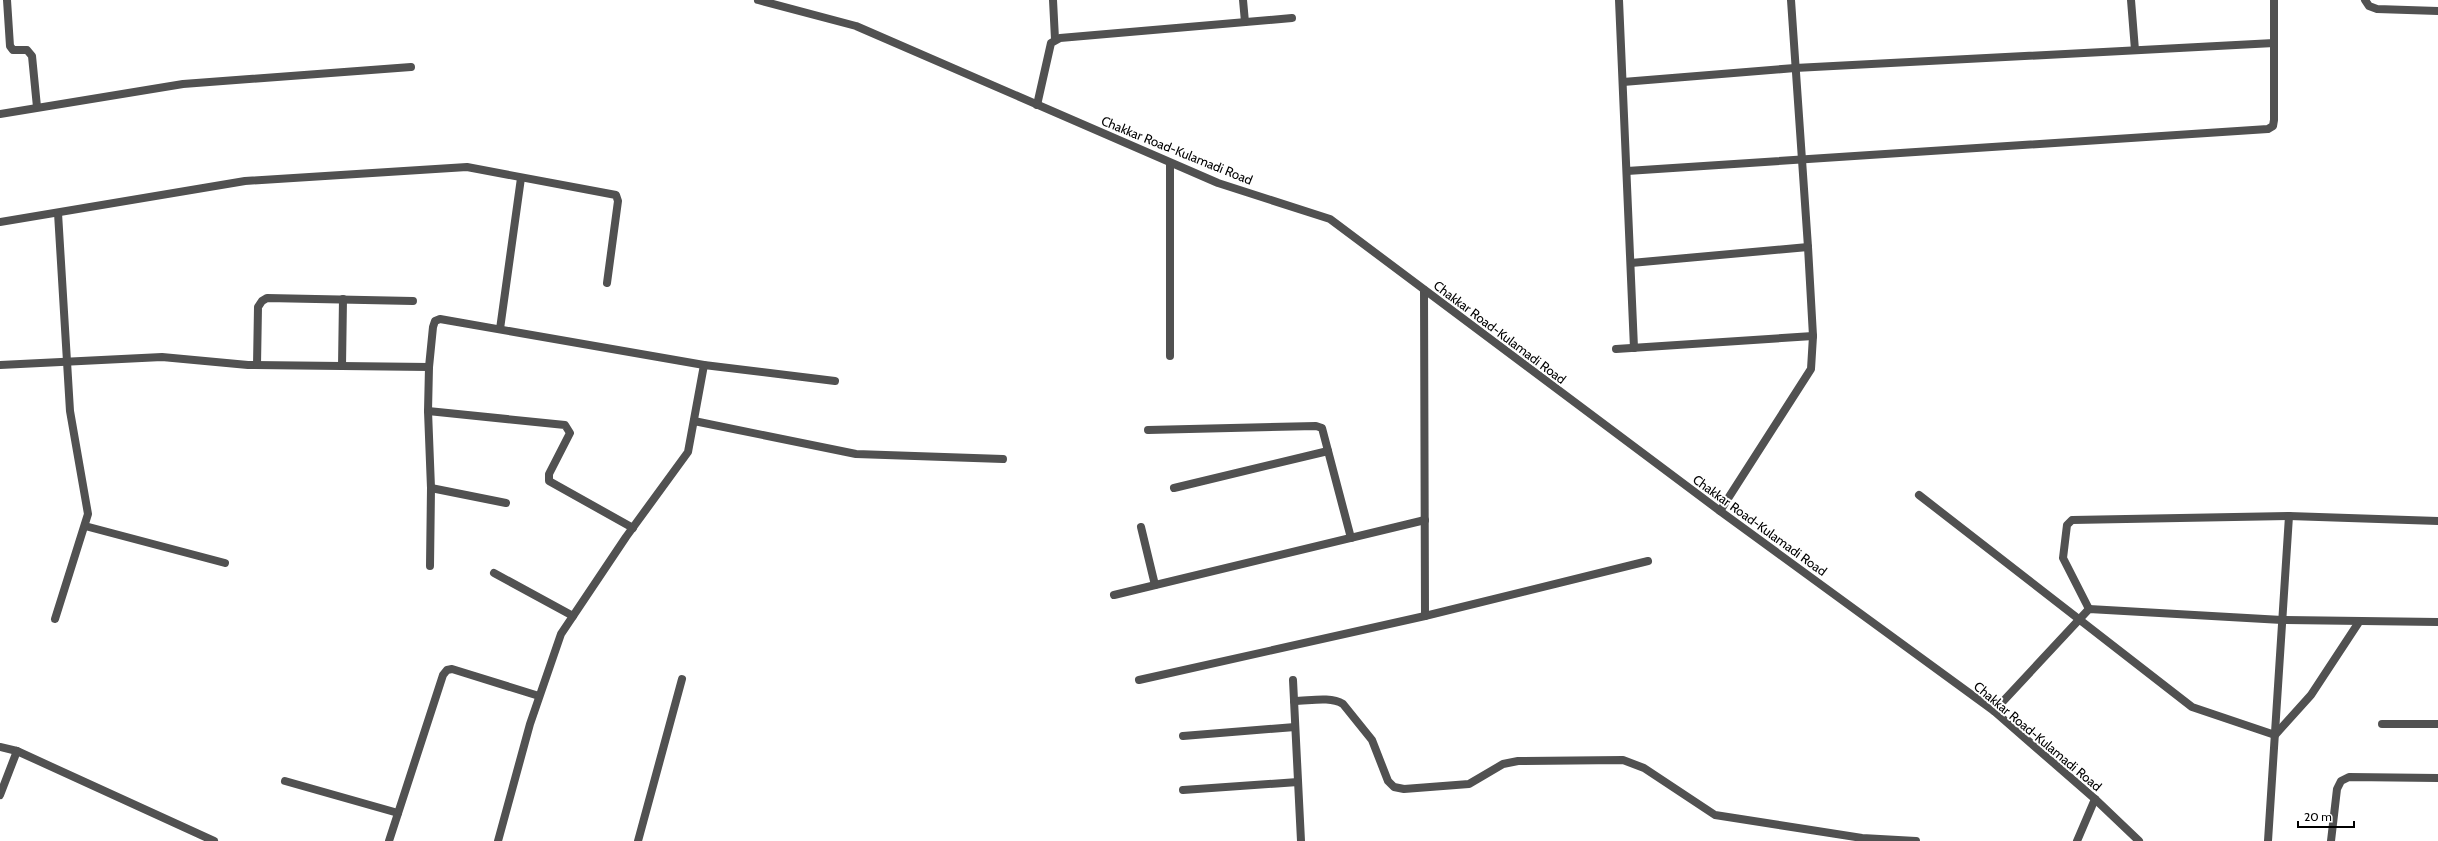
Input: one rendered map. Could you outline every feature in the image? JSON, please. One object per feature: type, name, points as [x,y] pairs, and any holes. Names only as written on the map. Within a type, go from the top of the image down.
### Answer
[{"type":"street","points":[[7,0],[12,50],[31,52],[37,107]]},
{"type":"street","name":"Chakkar Road-Kulamadi Road","points":[[758,0],[856,26],[1218,183],[1330,219],[1994,712],[2095,799],[2139,841]]},
{"type":"street","points":[[1037,105],[1051,44],[1055,39],[1053,0]]},
{"type":"street","points":[[1243,0],[1245,22]]},
{"type":"street","points":[[1619,0],[1634,348]]},
{"type":"street","points":[[1720,510],[1811,369],[1813,336],[1803,160],[1791,0]]},
{"type":"street","points":[[2131,0],[2135,50]]},
{"type":"street","points":[[1627,171],[2268,129],[2273,126],[2274,120],[2274,0]]},
{"type":"street","points":[[2365,0],[2369,6],[2377,9],[2438,11]]},
{"type":"street","points":[[1055,39],[1292,18]]},
{"type":"street","points":[[0,28],[9,27]]},
{"type":"street","points":[[1623,82],[1796,68],[2274,43]]},
{"type":"street","points":[[0,114],[183,84],[411,67]]},
{"type":"street","points":[[1170,163],[1170,356]]},
{"type":"street","points":[[0,222],[245,181],[467,167],[481,168],[521,178],[616,195],[618,201],[607,283]]},
{"type":"street","points":[[500,329],[521,178]]},
{"type":"street","points":[[55,619],[85,526],[87,503],[70,411],[58,213]]},
{"type":"street","points":[[1630,263],[1808,247]]},
{"type":"street","points":[[1424,290],[1425,616]]},
{"type":"street","points":[[256,365],[258,307],[262,301],[267,298],[412,301]]},
{"type":"street","points":[[342,366],[343,299]]},
{"type":"street","points":[[430,566],[431,488],[426,368],[435,321],[446,319],[704,365],[835,381]]},
{"type":"street","points":[[1616,349],[1813,336]]},
{"type":"street","points":[[0,365],[68,360],[162,357],[256,365],[426,368]]},
{"type":"street","points":[[498,841],[539,696],[561,634],[633,528],[685,458],[690,444],[704,365]]},
{"type":"street","points":[[428,411],[564,425],[570,433],[548,474],[549,481],[633,528]]},
{"type":"street","points":[[694,421],[856,454],[1003,459]]},
{"type":"street","points":[[1148,430],[1316,426],[1322,428],[1351,538]]},
{"type":"street","points":[[1174,488],[1328,451]]},
{"type":"street","points":[[431,488],[506,503]]},
{"type":"street","points":[[1919,495],[2080,618],[2192,707],[2275,736]]},
{"type":"street","points":[[2089,609],[2063,558],[2067,524],[2072,520],[2289,516],[2438,522]]},
{"type":"street","points":[[2268,841],[2289,516]]},
{"type":"street","points":[[1114,595],[1425,520]]},
{"type":"street","points":[[85,526],[225,563]]},
{"type":"street","points":[[1141,526],[1155,585]]},
{"type":"street","points":[[1139,680],[1425,616],[1648,561]]},
{"type":"street","points":[[494,573],[573,616]]},
{"type":"street","points":[[1994,712],[2089,609],[2282,620],[2438,622]]},
{"type":"street","points":[[2275,736],[2311,695],[2359,622]]},
{"type":"street","points":[[389,841],[443,674],[447,670],[452,669],[539,696]]},
{"type":"street","points":[[638,841],[682,679]]},
{"type":"street","points":[[1293,680],[1301,841]]},
{"type":"street","points":[[1294,701],[1338,700],[1343,704],[1372,740],[1388,781],[1394,787],[1404,789],[1469,784],[1503,764],[1518,761],[1624,760],[1644,768],[1716,815],[1862,838],[1916,841]]},
{"type":"street","points":[[2382,724],[2438,724]]},
{"type":"street","points":[[1183,736],[1295,727]]},
{"type":"street","points":[[0,747],[17,751],[214,841]]},
{"type":"street","points":[[0,795],[17,751]]},
{"type":"street","points":[[2331,841],[2337,788],[2341,781],[2349,777],[2438,778]]},
{"type":"street","points":[[285,781],[398,813]]},
{"type":"street","points":[[1183,790],[1298,782]]},
{"type":"street","points":[[2077,841],[2095,799]]},
{"type":"street","points":[[1850,841],[1862,838]]}]
